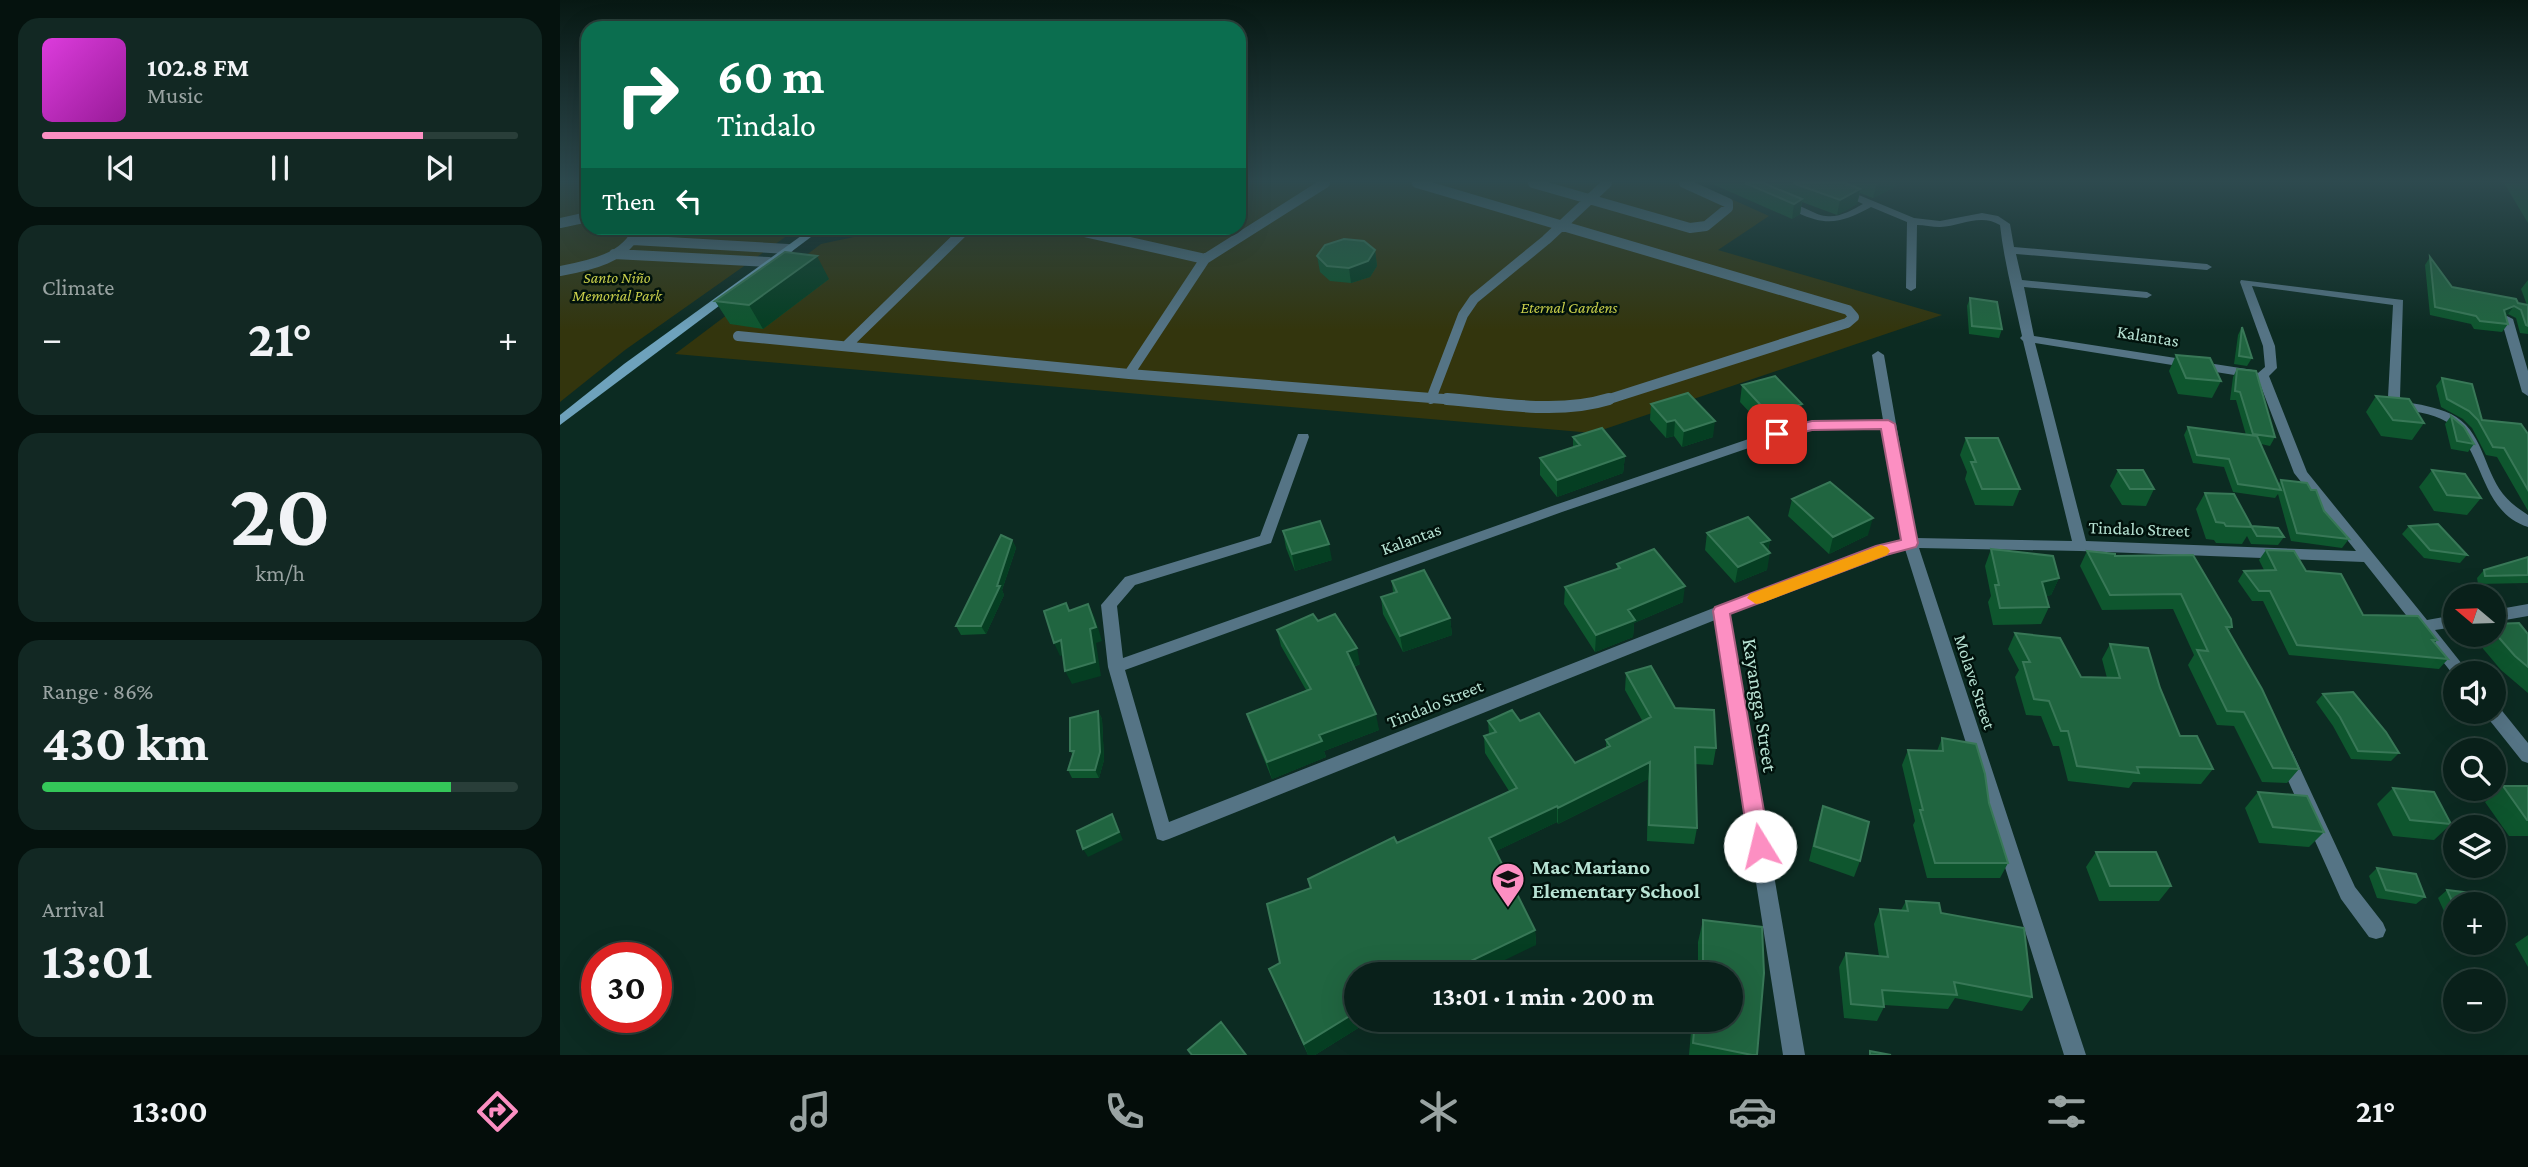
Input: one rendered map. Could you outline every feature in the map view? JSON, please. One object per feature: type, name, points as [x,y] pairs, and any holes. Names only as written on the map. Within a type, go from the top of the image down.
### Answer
[{"type":"main road","points":[[560,421],[808,235]]},
{"type":"street","points":[[1911,288],[1912,232]]},
{"type":"street","points":[[2006,232],[2026,338],[2080,546]]},
{"type":"street","points":[[2008,250],[2207,267]]},
{"type":"street","points":[[2451,661],[2301,473],[2263,375],[2271,368],[2269,346],[2245,282],[2399,302],[2394,397],[2399,405],[2434,412],[2452,419],[2472,439],[2480,464],[2504,505],[2528,522]]},
{"type":"street","points":[[2017,283],[2147,295]]},
{"type":"street","points":[[2507,319],[2528,392]]},
{"type":"street","name":"Kalantas","points":[[2026,338],[2263,375]]},
{"type":"street","name":"Molave Street","points":[[1878,355],[1910,543],[2075,1055]]},
{"type":"street","name":"Kalantas","points":[[1116,667],[1557,509],[1777,434],[1812,425],[1888,424]]},
{"type":"street","points":[[1116,667],[1109,605],[1130,581],[1266,539],[1303,437]]},
{"type":"street","name":"Tindalo Street","points":[[1116,667],[1163,833],[1721,611],[1910,543],[2080,546],[2367,557]]},
{"type":"street","points":[[2184,550],[2198,573]]},
{"type":"street","points":[[2506,614],[2528,610]]},
{"type":"street","name":"Kayangga Street","points":[[1721,611],[1794,1055]]},
{"type":"street","points":[[2423,626],[2443,623]]},
{"type":"street","points":[[2503,724],[2528,756]]},
{"type":"street","points":[[2279,742],[2348,893],[2375,930]]},
{"type":"lane","points":[[1431,398],[1463,315],[1474,299],[1554,232]]},
{"type":"lane","points":[[738,336],[1129,374],[1560,408],[1587,406],[1847,323],[1854,317],[1848,310],[1583,232]]},
{"type":"lane","points":[[560,271],[593,263],[614,254],[634,240],[636,235]]},
{"type":"lane","points":[[846,346],[960,235]]},
{"type":"lane","points":[[1098,235],[1205,259]]},
{"type":"lane","points":[[1129,374],[1205,259],[1243,235]]},
{"type":"lane","points":[[634,240],[788,249]]},
{"type":"lane","points":[[614,254],[769,262]]},
{"type":"green space","name":"Santo Niño Memorial Park","points":[[560,232],[581,232],[581,235],[788,235],[625,350],[560,402]]},
{"type":"green space","name":"Eternal Gardens","points":[[1745,232],[1718,250],[1942,315],[1593,433],[675,354],[821,244],[863,235]]},
{"type":"building","points":[[1344,239],[1364,241],[1375,250],[1368,261],[1349,268],[1327,266],[1317,256],[1325,245]]},
{"type":"building","points":[[785,252],[817,256],[749,305],[715,301]]},
{"type":"building","points":[[2430,257],[2452,287],[2516,299],[2518,303],[2528,305],[2528,326],[2521,310],[2514,306],[2504,310],[2508,324],[2480,321],[2476,316],[2435,307]]},
{"type":"building","points":[[1970,298],[1997,302],[2002,329],[1972,326]]},
{"type":"building","points":[[2242,327],[2252,358],[2239,356]]},
{"type":"building","points":[[2176,355],[2210,358],[2221,381],[2186,378]]},
{"type":"building","points":[[2237,369],[2256,371],[2275,437],[2253,434],[2240,392],[2235,391]]},
{"type":"building","points":[[1775,376],[1802,404],[1769,414],[1742,385]]},
{"type":"building","points":[[2442,378],[2472,384],[2482,420],[2521,424],[2528,434],[2528,490],[2504,448],[2493,447],[2478,420],[2469,411],[2447,399]]},
{"type":"building","points":[[1688,393],[1715,421],[1684,431],[1675,420],[1667,422],[1651,404]]},
{"type":"building","points":[[2376,396],[2409,399],[2424,423],[2393,420]]},
{"type":"building","points":[[2451,416],[2464,427],[2474,444],[2457,441]]},
{"type":"building","points":[[2188,427],[2257,436],[2281,490],[2238,484],[2229,459],[2197,455]]},
{"type":"building","points":[[1602,428],[1625,456],[1557,480],[1540,458],[1580,445],[1573,437]]},
{"type":"building","points":[[1966,438],[1998,438],[2020,489],[1982,489],[1971,462],[1976,462]]},
{"type":"building","points":[[2118,470],[2143,470],[2154,489],[2130,489]]},
{"type":"building","points":[[2432,470],[2465,474],[2481,498],[2447,495]]},
{"type":"building","points":[[2281,480],[2307,483],[2311,490],[2316,490],[2324,511],[2349,539],[2297,533]]},
{"type":"building","points":[[1830,482],[1873,518],[1833,537],[1792,499]]},
{"type":"building","points":[[2205,493],[2234,494],[2252,527],[2226,526],[2216,522]]},
{"type":"building","points":[[1748,517],[1770,540],[1761,543],[1770,553],[1738,567],[1707,533]]},
{"type":"building","points":[[1320,521],[1329,544],[1292,554],[1283,531]]},
{"type":"building","points":[[2438,524],[2467,555],[2430,550],[2409,526]]},
{"type":"building","points":[[2251,526],[2278,528],[2284,537],[2257,536]]},
{"type":"building","points":[[1001,535],[1012,540],[997,586],[1000,586],[981,626],[956,626]]},
{"type":"building","points":[[1654,549],[1685,586],[1628,610],[1635,620],[1596,635],[1565,587],[1620,568],[1617,564]]},
{"type":"building","points":[[1991,549],[2053,556],[2059,578],[2042,582],[2049,607],[2000,608],[1995,585],[1999,585]]},
{"type":"building","points":[[2266,550],[2294,551],[2306,571],[2341,574],[2363,615],[2418,616],[2437,640],[2432,640],[2448,659],[2297,645],[2270,591],[2259,591],[2244,571],[2276,570]]},
{"type":"building","points":[[2087,551],[2115,556],[2193,555],[2231,619],[2232,627],[2226,627],[2262,689],[2299,769],[2273,768],[2244,712],[2227,711],[2197,650],[2208,651],[2181,594],[2110,595]]},
{"type":"building","points":[[2528,557],[2528,575],[2485,576],[2484,570]]},
{"type":"building","points":[[1424,570],[1450,618],[1400,636],[1381,597],[1397,592],[1392,581]]},
{"type":"building","points":[[1066,603],[1069,611],[1088,604],[1096,627],[1090,629],[1095,662],[1065,671],[1061,640],[1054,643],[1044,611]]},
{"type":"building","points":[[1313,614],[1318,621],[1335,614],[1357,648],[1347,652],[1376,714],[1319,735],[1322,741],[1267,762],[1247,714],[1311,689],[1277,630]]},
{"type":"building","points":[[2519,623],[2528,634],[2528,667],[2506,646],[2506,624]]},
{"type":"building","points":[[2015,633],[2060,638],[2081,677],[2120,678],[2110,644],[2148,648],[2160,688],[2180,736],[2197,736],[2213,769],[2137,767],[2139,773],[2077,766],[2068,731],[2061,731],[2049,701],[2034,699],[2023,662],[2030,662]]},
{"type":"building","points":[[1651,666],[1675,708],[1714,710],[1716,748],[1695,747],[1697,828],[1649,825],[1650,762],[1558,808],[1557,806],[1489,838],[1535,930],[1469,962],[1344,962],[1344,1019],[1304,1044],[1269,969],[1280,963],[1267,904],[1311,888],[1308,879],[1394,837],[1397,843],[1517,788],[1484,736],[1496,732],[1488,721],[1512,710],[1520,721],[1539,713],[1575,763],[1610,746],[1606,740],[1651,717],[1626,673]]},
{"type":"building","points":[[2353,692],[2386,732],[2399,753],[2358,751],[2340,717],[2323,694]]},
{"type":"building","points":[[1098,711],[1100,752],[1095,770],[1068,770],[1074,751],[1070,751],[1070,718]]},
{"type":"building","points":[[1942,738],[1976,744],[1985,774],[1989,803],[2008,863],[1935,863],[1920,810],[1923,810],[1908,750],[1943,751]]},
{"type":"building","points":[[2506,786],[2528,786],[2527,820],[2506,790]]},
{"type":"building","points":[[2393,788],[2434,792],[2446,815],[2443,815],[2443,823],[2410,820]]},
{"type":"building","points":[[2258,792],[2307,796],[2324,832],[2273,827]]},
{"type":"building","points":[[1823,806],[1869,822],[1860,861],[1814,846]]},
{"type":"building","points":[[1112,814],[1119,832],[1083,849],[1077,831]]},
{"type":"building","points":[[2096,852],[2156,852],[2171,886],[2110,886]]},
{"type":"building","points":[[2377,868],[2416,874],[2425,897],[2386,890]]},
{"type":"building","points":[[1906,901],[1939,903],[1941,913],[2024,928],[2032,997],[1954,982],[1957,995],[1882,990],[1884,1007],[1851,1004],[1846,953],[1888,957],[1880,909],[1908,911]]},
{"type":"building","points":[[1703,920],[1762,927],[1764,973],[1757,1055],[1693,1043],[1694,1032],[1743,1032],[1743,962],[1703,962]]},
{"type":"building","points":[[1221,1022],[1246,1055],[1192,1055],[1188,1050]]},
{"type":"building","points":[[1870,1051],[1891,1055],[1870,1055]]},
{"type":"slow traffic","points":[[1756,598],[1881,551]]},
{"type":"place","name":"Mac Mariano Elementary School","points":[[1508,909]]},
{"type":"route","points":[[1760,846],[1721,611],[1910,543],[1888,424],[1812,425],[1777,434]]}]
